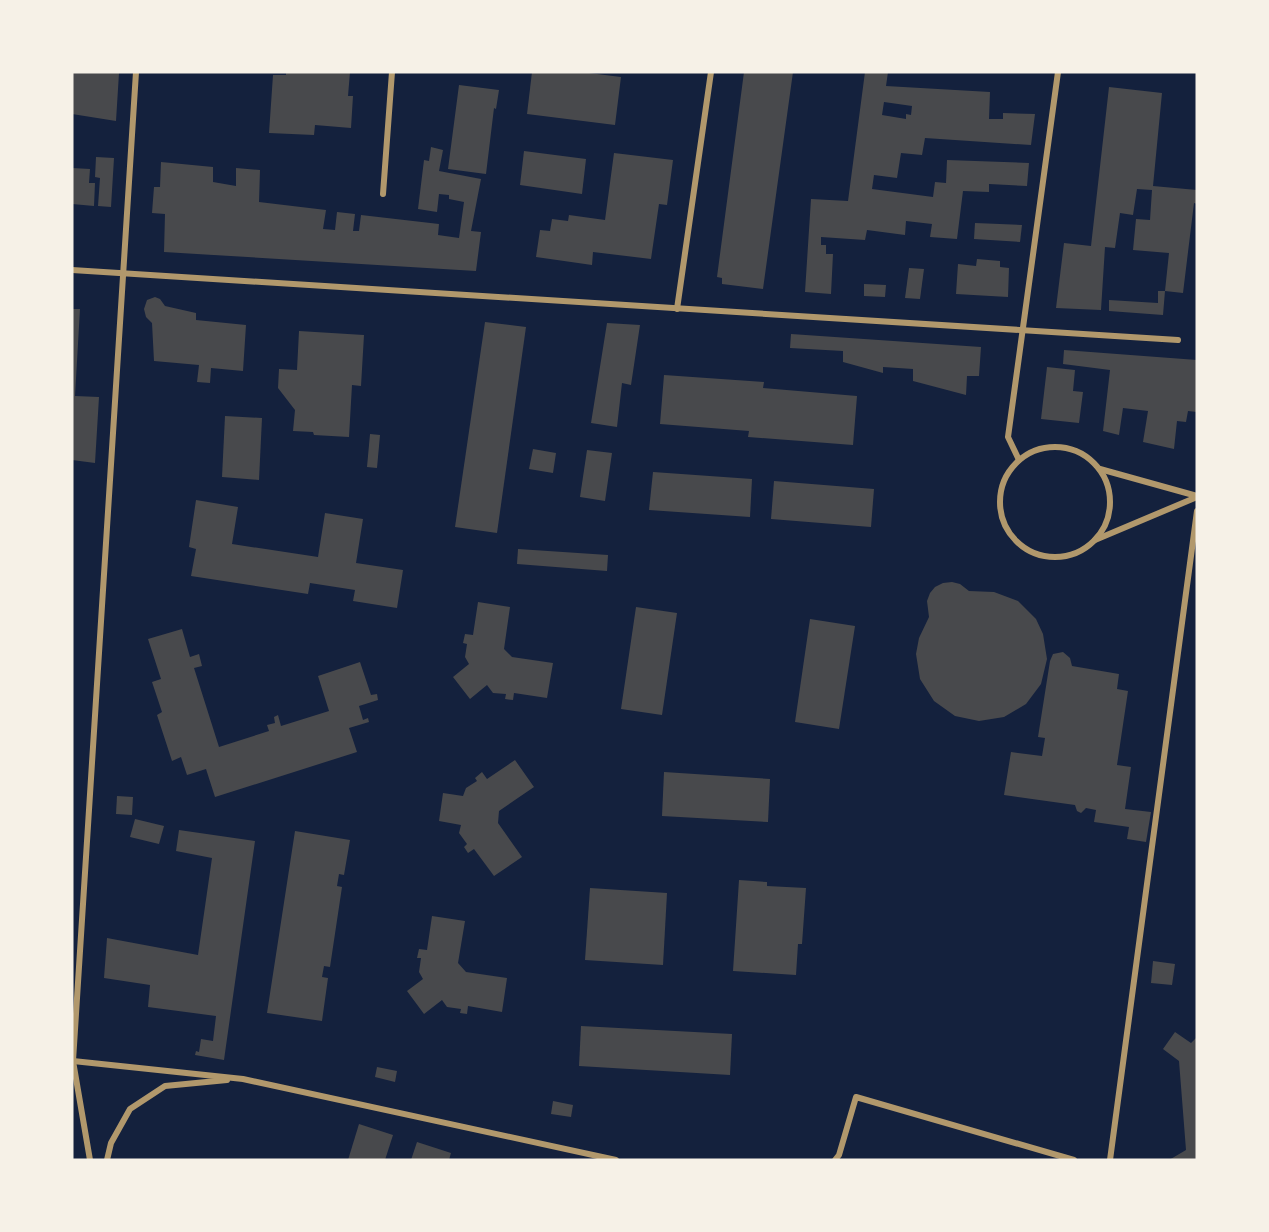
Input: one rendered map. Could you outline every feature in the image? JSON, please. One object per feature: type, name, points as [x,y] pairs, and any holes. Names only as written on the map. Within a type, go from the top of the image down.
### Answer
[{"type":"street","points":[[90,1160],[72,1061],[136,72]]},
{"type":"street","points":[[383,194],[392,72]]},
{"type":"street","points":[[677,309],[711,72]]},
{"type":"street","points":[[1020,460],[1008,437],[1058,72]]},
{"type":"street","points":[[72,270],[1178,340]]},
{"type":"street","points":[[1095,540],[1104,528],[1110,506],[1107,483],[1100,469],[1087,457],[1071,449],[1053,447],[1035,450],[1020,460],[1008,474],[1001,490],[1000,508],[1005,525],[1015,540],[1029,551],[1046,556],[1064,557],[1080,551],[1095,540],[1197,496]]},
{"type":"street","points":[[1100,469],[1197,496]]},
{"type":"street","points":[[1110,1160],[1197,511]]},
{"type":"street","points":[[72,1061],[243,1079],[616,1160]]},
{"type":"street","points":[[107,1160],[111,1143],[130,1109],[165,1086],[243,1079]]},
{"type":"street","points":[[835,1160],[839,1155],[856,1097],[1074,1160]]},
{"type":"building","points":[[72,72],[119,73],[116,121],[72,114]]},
{"type":"building","points":[[286,72],[350,72],[348,96],[353,96],[351,128],[315,125],[314,135],[269,133],[273,75],[286,75]]},
{"type":"building","points":[[532,72],[581,72],[621,77],[615,125],[527,114]]},
{"type":"building","points":[[744,72],[793,72],[763,289],[722,284],[722,278],[717,277]]},
{"type":"building","points":[[865,72],[888,72],[886,86],[990,92],[989,119],[1003,119],[1003,113],[1035,114],[1031,145],[925,138],[922,155],[901,153],[897,178],[874,175],[872,189],[933,197],[935,182],[946,183],[947,160],[1029,163],[1027,186],[989,184],[989,192],[963,191],[957,239],[930,237],[932,224],[906,221],[905,235],[867,230],[865,240],[821,237],[821,245],[826,245],[826,254],[833,254],[831,294],[805,292],[811,199],[848,201]],"holes":[[[884,102],[912,106],[911,115],[906,114],[906,119],[882,115]]]},
{"type":"building","points":[[459,85],[499,90],[496,109],[494,108],[486,174],[448,169]]},
{"type":"building","points":[[1109,87],[1162,93],[1153,186],[1197,190],[1197,204],[1194,203],[1183,293],[1165,291],[1169,253],[1133,250],[1136,219],[1150,220],[1152,190],[1137,189],[1133,215],[1120,213],[1115,248],[1105,247],[1101,310],[1056,308],[1064,243],[1091,246]]},
{"type":"building","points":[[431,147],[443,150],[439,171],[481,179],[471,231],[481,232],[476,271],[164,252],[165,214],[152,213],[154,187],[160,187],[161,162],[213,167],[213,182],[236,186],[236,168],[260,170],[259,202],[326,210],[323,229],[335,230],[337,212],[355,214],[353,231],[359,231],[361,215],[439,224],[438,235],[459,238],[464,202],[449,199],[449,195],[439,194],[437,212],[418,209],[424,160],[429,161]]},
{"type":"building","points":[[524,151],[586,159],[582,194],[520,185]]},
{"type":"building","points":[[614,153],[673,160],[667,205],[659,204],[651,259],[593,252],[592,265],[536,257],[540,230],[550,231],[552,219],[568,221],[569,215],[605,220]]},
{"type":"building","points":[[96,157],[114,158],[111,207],[98,206],[100,178],[95,177]]},
{"type":"building","points":[[72,168],[90,169],[89,183],[95,183],[94,206],[72,204]]},
{"type":"building","points":[[975,223],[1022,225],[1020,242],[974,239]]},
{"type":"building","points":[[977,259],[1000,261],[1000,267],[1009,268],[1008,297],[956,294],[958,264],[976,266]]},
{"type":"building","points":[[909,268],[924,269],[920,299],[905,298]]},
{"type":"building","points":[[864,284],[886,285],[885,297],[864,296]]},
{"type":"building","points":[[1158,291],[1165,291],[1163,315],[1109,311],[1109,300],[1158,303]]},
{"type":"building","points":[[155,297],[160,299],[165,306],[196,313],[196,320],[246,325],[243,371],[211,368],[210,383],[197,382],[199,365],[154,361],[152,323],[146,317],[144,309],[147,300]]},
{"type":"building","points":[[72,309],[80,309],[75,396],[99,397],[95,463],[72,460]]},
{"type":"building","points":[[485,322],[526,327],[497,533],[455,527]]},
{"type":"building","points":[[607,323],[640,325],[631,385],[622,383],[617,427],[591,423]]},
{"type":"building","points":[[299,331],[364,335],[361,386],[352,385],[349,437],[293,431],[295,410],[278,388],[279,369],[297,370]]},
{"type":"building","points":[[791,334],[981,347],[979,376],[967,376],[966,395],[913,381],[913,369],[883,367],[883,373],[843,362],[843,351],[790,348]]},
{"type":"building","points":[[1064,350],[1197,360],[1197,412],[1188,411],[1186,422],[1177,421],[1174,449],[1143,442],[1148,411],[1123,408],[1119,435],[1103,431],[1110,370],[1063,364]]},
{"type":"building","points":[[1047,367],[1075,370],[1073,391],[1083,392],[1079,423],[1041,419]]},
{"type":"building","points":[[664,375],[764,382],[763,388],[857,396],[853,445],[748,437],[749,431],[660,424]]},
{"type":"building","points":[[225,416],[262,418],[259,480],[222,477]]},
{"type":"building","points":[[370,434],[380,435],[377,468],[367,467]]},
{"type":"building","points":[[533,449],[556,453],[553,473],[529,469]]},
{"type":"building","points":[[587,450],[612,453],[605,501],[580,497]]},
{"type":"building","points":[[653,472],[752,479],[750,517],[649,510]]},
{"type":"building","points":[[774,481],[874,489],[871,527],[771,519]]},
{"type":"building","points":[[196,500],[238,507],[232,544],[318,557],[325,513],[363,519],[356,563],[403,570],[397,608],[353,601],[355,590],[310,583],[308,594],[191,576],[196,549],[189,547]]},
{"type":"building","points":[[518,549],[608,555],[607,571],[517,564]]},
{"type":"building","points":[[952,582],[960,584],[969,591],[994,592],[1018,601],[1036,619],[1043,634],[1047,659],[1041,684],[1026,704],[1004,717],[979,721],[955,716],[934,701],[920,679],[916,654],[919,638],[929,617],[927,601],[935,587]]},
{"type":"building","points":[[478,602],[510,607],[504,649],[512,657],[553,663],[547,698],[514,693],[513,700],[505,699],[506,694],[493,693],[487,685],[470,699],[453,677],[469,664],[465,657],[467,644],[463,643],[465,634],[473,635]]},
{"type":"building","points":[[636,607],[677,613],[662,715],[621,709]]},
{"type":"building","points":[[810,619],[855,626],[839,729],[795,722]]},
{"type":"building","points":[[182,629],[190,657],[199,654],[202,666],[194,668],[219,747],[269,731],[267,725],[275,723],[274,717],[278,715],[281,726],[329,711],[318,676],[360,662],[371,695],[377,694],[378,700],[359,706],[363,720],[368,718],[369,722],[349,728],[357,752],[215,797],[206,769],[187,775],[181,757],[172,761],[157,715],[162,712],[152,682],[161,679],[148,639]]},
{"type":"building","points":[[1063,652],[1070,658],[1072,666],[1119,674],[1117,689],[1128,691],[1117,765],[1131,767],[1125,809],[1151,812],[1146,842],[1127,839],[1129,827],[1094,822],[1096,810],[1086,808],[1081,813],[1077,811],[1075,805],[1004,795],[1011,752],[1042,756],[1045,738],[1038,737],[1050,661],[1053,654]]},
{"type":"building","points":[[515,760],[534,787],[499,811],[498,823],[522,857],[494,876],[474,849],[468,853],[464,847],[467,844],[459,833],[461,825],[439,821],[443,793],[463,796],[466,788],[477,781],[475,778],[482,772],[487,779]]},
{"type":"building","points":[[664,772],[770,779],[768,822],[662,816]]},
{"type":"building","points":[[117,796],[133,797],[132,815],[116,814]]},
{"type":"building","points":[[135,819],[164,826],[159,844],[130,837]]},
{"type":"building","points":[[179,830],[255,841],[224,1060],[195,1055],[196,1051],[199,1052],[201,1039],[213,1041],[216,1016],[148,1007],[150,985],[104,978],[107,938],[198,955],[212,858],[176,851]]},
{"type":"building","points":[[295,831],[350,840],[344,875],[339,874],[337,886],[342,887],[330,967],[324,966],[322,977],[328,978],[322,1021],[267,1013]]},
{"type":"building","points":[[739,880],[767,882],[767,886],[806,888],[802,944],[798,944],[796,975],[733,971]]},
{"type":"building","points":[[590,888],[667,893],[663,965],[585,960]]},
{"type":"building","points":[[432,916],[465,921],[458,963],[466,972],[507,978],[502,1012],[468,1006],[467,1014],[460,1013],[461,1009],[447,1007],[442,1000],[424,1014],[407,991],[423,979],[419,972],[421,958],[417,958],[419,949],[427,950]]},
{"type":"building","points":[[1153,961],[1175,964],[1172,985],[1151,983]]},
{"type":"building","points":[[581,1026],[732,1034],[730,1075],[579,1066]]},
{"type":"building","points":[[1175,1032],[1191,1043],[1197,1037],[1197,1160],[1169,1160],[1186,1150],[1179,1061],[1163,1049]]},
{"type":"building","points":[[377,1067],[397,1071],[395,1082],[375,1077]]},
{"type":"building","points":[[553,1101],[573,1105],[571,1117],[551,1114]]},
{"type":"building","points":[[359,1124],[393,1135],[385,1160],[348,1160]]},
{"type":"building","points":[[417,1142],[451,1153],[449,1160],[411,1160]]}]
